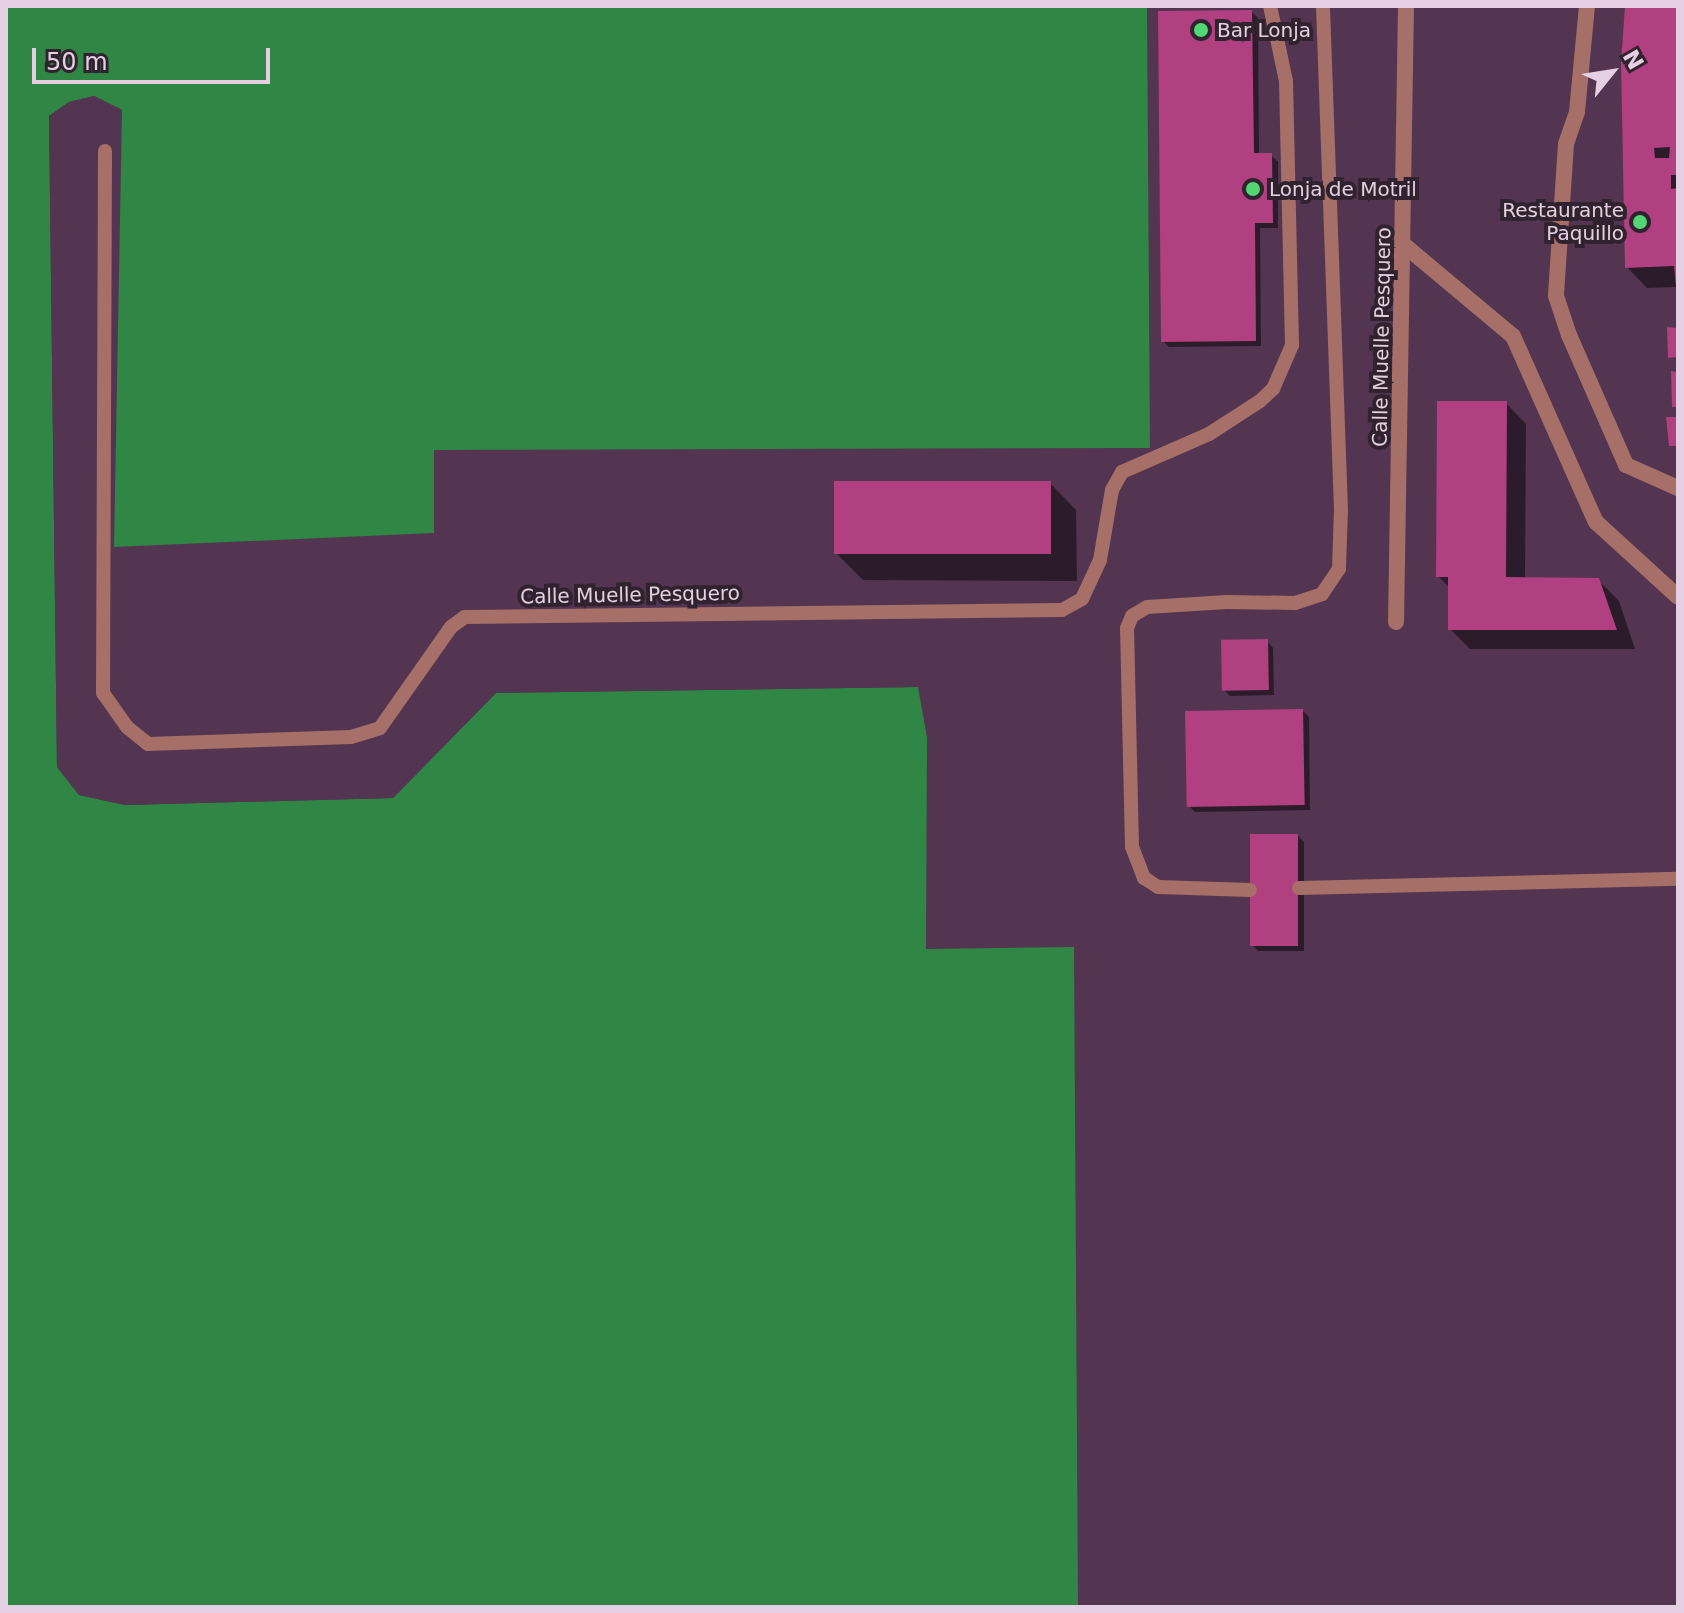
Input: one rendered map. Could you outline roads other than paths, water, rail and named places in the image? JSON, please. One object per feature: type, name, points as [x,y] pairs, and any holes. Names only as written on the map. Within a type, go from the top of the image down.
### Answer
[{"type":"street","name":"Calle Muelle Pesquero","points":[[1396,622],[1406,6]]},
{"type":"street","points":[[1587,6],[1577,112],[1566,144],[1556,296],[1569,335],[1626,465],[1678,488]]},
{"type":"street","points":[[1404,245],[1513,336],[1596,522],[1678,597]]},
{"type":"lane","name":"Calle Muelle Pesquero","points":[[105,151],[103,693],[127,727],[148,744],[351,737],[380,728],[451,627],[465,617],[1062,610],[1082,599],[1100,560],[1112,490],[1122,472],[1209,434],[1260,401],[1273,389],[1292,345],[1286,81],[1270,6]]},
{"type":"lane","points":[[1250,890],[1158,887],[1144,878],[1132,847],[1127,628],[1132,616],[1147,607],[1227,602],[1295,603],[1322,594],[1339,569],[1341,510],[1323,6]]},
{"type":"lane","points":[[1299,888],[1678,879]]},
{"type":"place","name":"Bar Lonja","points":[[1201,30]]},
{"type":"place","name":"Lonja de Motril","points":[[1253,189]]},
{"type":"place","name":"Restaurante Paquillo","points":[[1640,222]]}]
